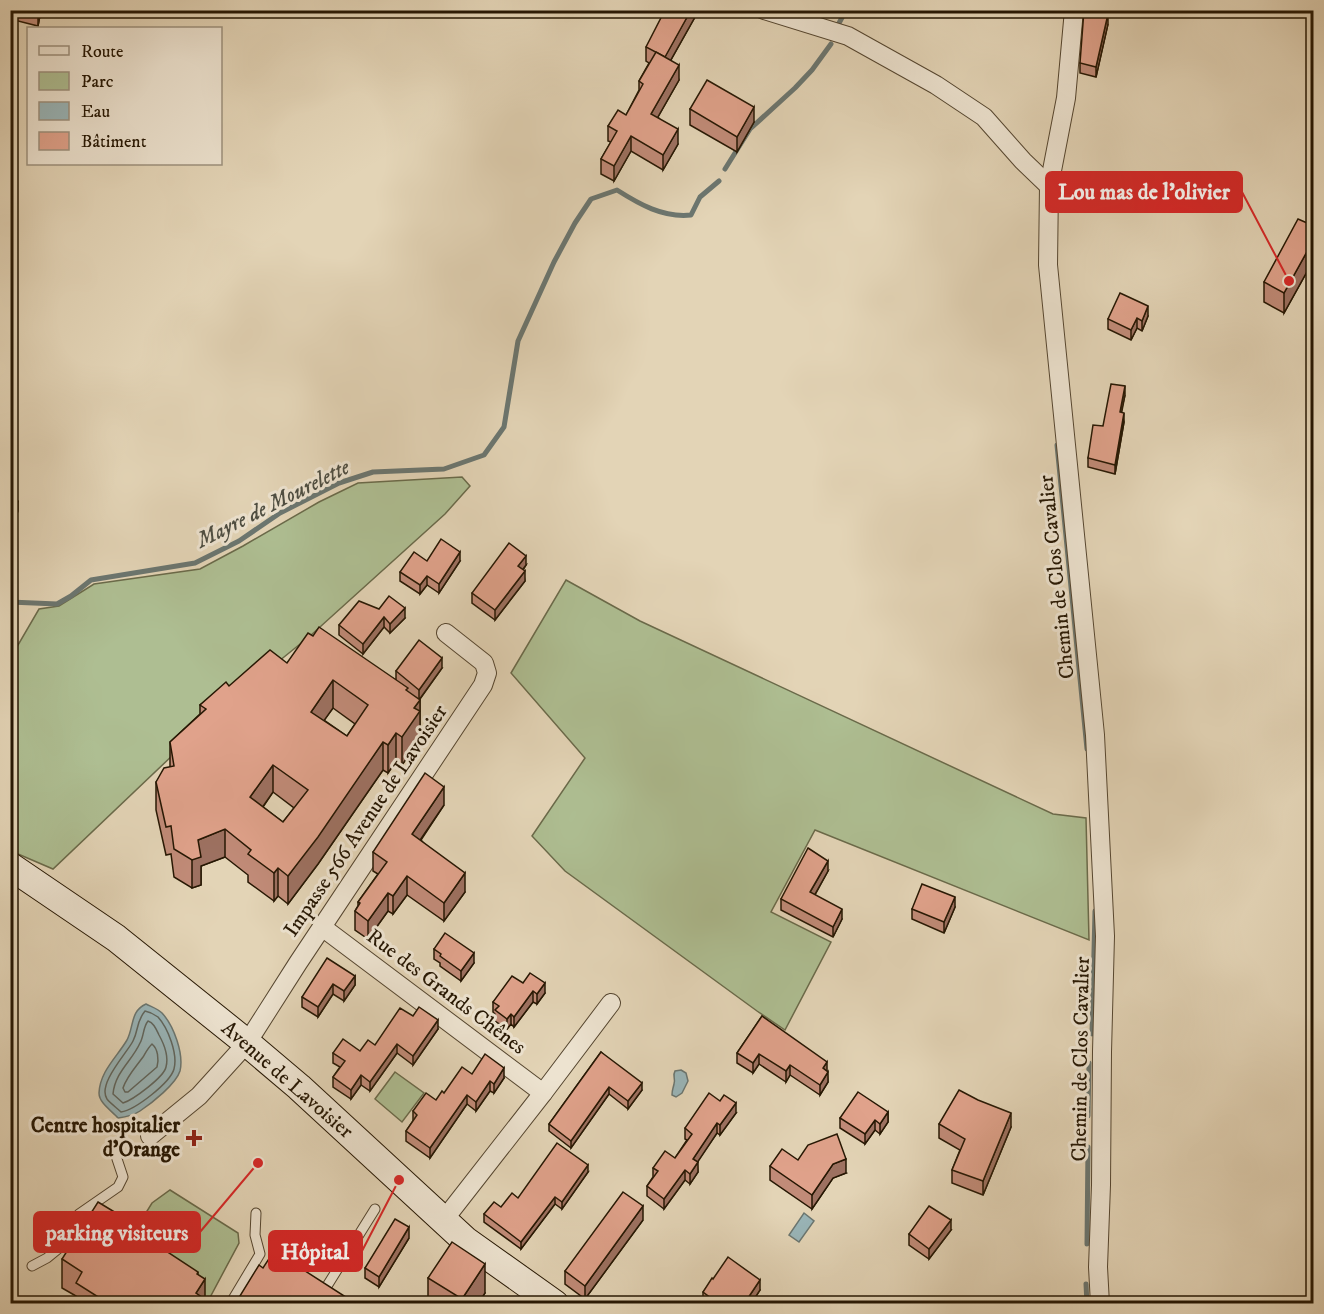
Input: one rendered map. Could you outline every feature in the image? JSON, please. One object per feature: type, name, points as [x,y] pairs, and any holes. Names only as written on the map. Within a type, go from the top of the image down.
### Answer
[{"type":"street","points":[[764,10],[848,36],[936,85],[984,117],[1049,186]]},
{"type":"street","name":"Chemin de Clos Cavalier","points":[[1074,10],[1066,98],[1049,186],[1048,265],[1095,735],[1105,936],[1098,1267],[1100,1304]]},
{"type":"street","name":"Impasse 566 Avenue de Lavoisier","points":[[150,1136],[199,1096],[246,1043],[483,685],[488,673],[484,663],[446,633]]},
{"type":"street","name":"Avenue de Lavoisier","points":[[10,866],[116,938],[299,1087],[443,1221],[555,1304]]},
{"type":"street","name":"Rue des Grands Chênes","points":[[322,927],[543,1093]]},
{"type":"street","points":[[443,1221],[611,1004]]},
{"type":"lane","points":[[32,1266],[58,1249],[79,1214],[118,1187],[123,1177],[115,1153]]},
{"type":"lane","points":[[314,1288],[326,1296],[375,1209]]},
{"type":"lane","points":[[256,1213],[255,1234],[260,1254],[269,1260]]},
{"type":"lane","points":[[230,1304],[260,1254]]},
{"type":"green space","points":[[462,477],[470,486],[445,514],[310,636],[263,674],[175,753],[53,869],[11,851],[11,657],[39,609],[59,606],[94,584],[200,569],[319,502],[358,483]]},
{"type":"green space","points":[[566,580],[640,621],[1053,814],[1086,818],[1089,940],[815,830],[771,912],[831,942],[785,1030],[757,1011],[565,871],[532,836],[585,758],[511,673]]},
{"type":"green space","points":[[395,1072],[424,1093],[402,1122],[375,1099]]},
{"type":"green space","points":[[170,1190],[238,1233],[239,1243],[207,1303],[134,1232],[152,1203]]},
{"type":"water","points":[[146,1004],[160,1012],[170,1025],[181,1057],[180,1071],[169,1087],[151,1103],[135,1114],[118,1118],[101,1100],[100,1085],[106,1071],[127,1040],[137,1011]]},
{"type":"water","points":[[681,1070],[686,1073],[688,1081],[682,1093],[676,1097],[672,1095],[674,1074],[675,1071]]},
{"type":"water","points":[[804,1213],[814,1221],[799,1242],[789,1235]]},
{"type":"building","points":[[13,10],[39,10],[38,17]]},
{"type":"building","points":[[665,10],[691,10],[665,57],[646,47]]},
{"type":"building","points":[[1084,10],[1108,14],[1096,67],[1080,63]]},
{"type":"building","points":[[656,52],[679,65],[651,114],[678,129],[663,155],[631,136],[614,166],[601,159],[617,131],[608,126],[618,110],[626,115],[643,84],[639,81]]},
{"type":"building","points":[[707,80],[754,107],[737,137],[690,109]]},
{"type":"building","points":[[1298,219],[1314,226],[1314,239],[1284,293],[1264,282]]},
{"type":"building","points":[[1120,293],[1148,306],[1142,321],[1137,318],[1131,330],[1108,319]]},
{"type":"building","points":[[1111,384],[1125,386],[1120,412],[1124,413],[1115,465],[1088,458],[1093,425],[1103,426]]},
{"type":"building","points":[[10,499],[18,501],[10,523]]},
{"type":"building","points":[[441,539],[460,552],[439,584],[427,576],[420,585],[400,572],[414,552],[427,561]]},
{"type":"building","points":[[509,543],[526,556],[518,566],[525,571],[495,610],[472,593]]},
{"type":"building","points":[[389,596],[405,608],[390,624],[384,617],[363,644],[339,625],[359,601],[379,609]]},
{"type":"building","points":[[319,627],[408,688],[406,690],[420,700],[414,708],[420,711],[402,737],[396,733],[388,745],[383,742],[318,837],[288,876],[278,868],[274,873],[248,854],[251,850],[225,829],[198,840],[201,857],[192,860],[174,849],[171,826],[166,827],[156,782],[164,768],[174,766],[170,742],[206,709],[200,705],[226,682],[229,686],[270,650],[287,663],[308,633],[313,636]],"holes":[[[333,680],[368,705],[347,736],[311,712]],[[273,765],[308,790],[283,822],[250,797]]]},
{"type":"building","points":[[419,640],[442,658],[419,690],[396,671]]},
{"type":"building","points":[[425,773],[444,787],[412,834],[465,873],[444,903],[407,876],[393,896],[388,893],[368,921],[355,911],[360,903],[358,902],[387,862],[373,852]]},
{"type":"building","points":[[808,848],[828,861],[810,892],[842,909],[833,927],[781,899]]},
{"type":"building","points":[[922,884],[955,897],[944,922],[912,909]]},
{"type":"building","points":[[445,933],[474,953],[461,971],[434,949]]},
{"type":"building","points":[[327,958],[355,976],[344,991],[333,984],[318,1007],[302,997]]},
{"type":"building","points":[[530,973],[545,983],[537,994],[533,991],[514,1017],[511,1014],[507,1019],[495,1010],[499,1006],[493,1002],[512,976],[523,983]]},
{"type":"building","points":[[419,1007],[438,1020],[413,1056],[397,1044],[370,1082],[361,1075],[351,1090],[333,1077],[345,1061],[333,1053],[343,1039],[360,1051],[368,1040],[375,1045],[400,1008],[413,1016]]},
{"type":"building","points":[[762,1016],[827,1062],[823,1068],[828,1072],[820,1085],[790,1065],[786,1071],[759,1054],[753,1063],[737,1053]]},
{"type":"building","points":[[10,1028],[16,1032],[10,1041]]},
{"type":"building","points":[[601,1052],[642,1083],[628,1101],[609,1087],[571,1141],[549,1124]]},
{"type":"building","points":[[485,1054],[504,1068],[494,1084],[490,1081],[476,1102],[467,1095],[430,1148],[406,1131],[417,1115],[413,1111],[426,1093],[436,1100],[442,1091],[444,1093],[462,1067],[472,1074]]},
{"type":"building","points":[[959,1090],[1011,1113],[983,1181],[952,1170],[965,1139],[939,1124]]},
{"type":"building","points":[[858,1092],[888,1112],[880,1124],[875,1120],[865,1134],[840,1118]]},
{"type":"building","points":[[709,1093],[720,1101],[724,1095],[736,1103],[720,1125],[717,1123],[693,1159],[698,1162],[690,1174],[685,1170],[664,1199],[647,1186],[658,1171],[653,1168],[665,1151],[675,1158],[692,1134],[685,1128]]},
{"type":"building","points":[[837,1134],[846,1159],[833,1164],[812,1195],[770,1166],[782,1149],[798,1160],[808,1145]]},
{"type":"building","points":[[557,1143],[588,1165],[562,1202],[555,1197],[521,1242],[484,1214],[494,1202],[501,1207],[512,1193],[518,1198]]},
{"type":"building","points":[[623,1192],[643,1206],[585,1286],[565,1271]]},
{"type":"building","points":[[98,1202],[131,1222],[128,1226],[198,1272],[197,1274],[205,1279],[196,1293],[212,1304],[100,1304],[103,1300],[76,1283],[82,1272],[62,1259]]},
{"type":"building","points":[[929,1206],[951,1220],[929,1249],[909,1234]]},
{"type":"building","points":[[395,1219],[409,1227],[379,1277],[365,1268]]},
{"type":"building","points":[[452,1242],[485,1264],[462,1299],[428,1278]]},
{"type":"building","points":[[274,1251],[352,1301],[350,1304],[235,1304],[259,1265],[263,1268]]},
{"type":"building","points":[[728,1257],[760,1280],[744,1304],[719,1304],[703,1292]]},
{"type":"waterway","name":"Mayre de Mourelette","points":[[838,25],[846,10]]},
{"type":"waterway","name":"Mayre de Mourelette","points":[[725,169],[750,129],[795,88],[831,44]]},
{"type":"waterway","name":"Mayre de Mourelette","points":[[10,602],[57,604],[91,580],[195,563],[239,541],[280,513],[339,483],[373,472],[444,469],[484,455],[504,427],[518,341],[554,262],[591,199],[617,190],[661,212],[691,215],[700,197],[719,181]]},
{"type":"waterway","points":[[1057,445],[1087,749]]},
{"type":"waterway","points":[[1092,1034],[1095,911]]},
{"type":"waterway","points":[[1088,1116],[1089,1063]]},
{"type":"waterway","points":[[1087,1244],[1088,1147]]},
{"type":"waterway","points":[[1086,1284],[1087,1304]]},
{"type":"place","name":"Lou mas de l'olivier","points":[[1289,281]]},
{"type":"place","name":"Centre hospitalier d'Orange","points":[[194,1138]]},
{"type":"place","name":"parking visiteurs","points":[[258,1163]]},
{"type":"place","name":"Hôpital","points":[[399,1180]]}]
